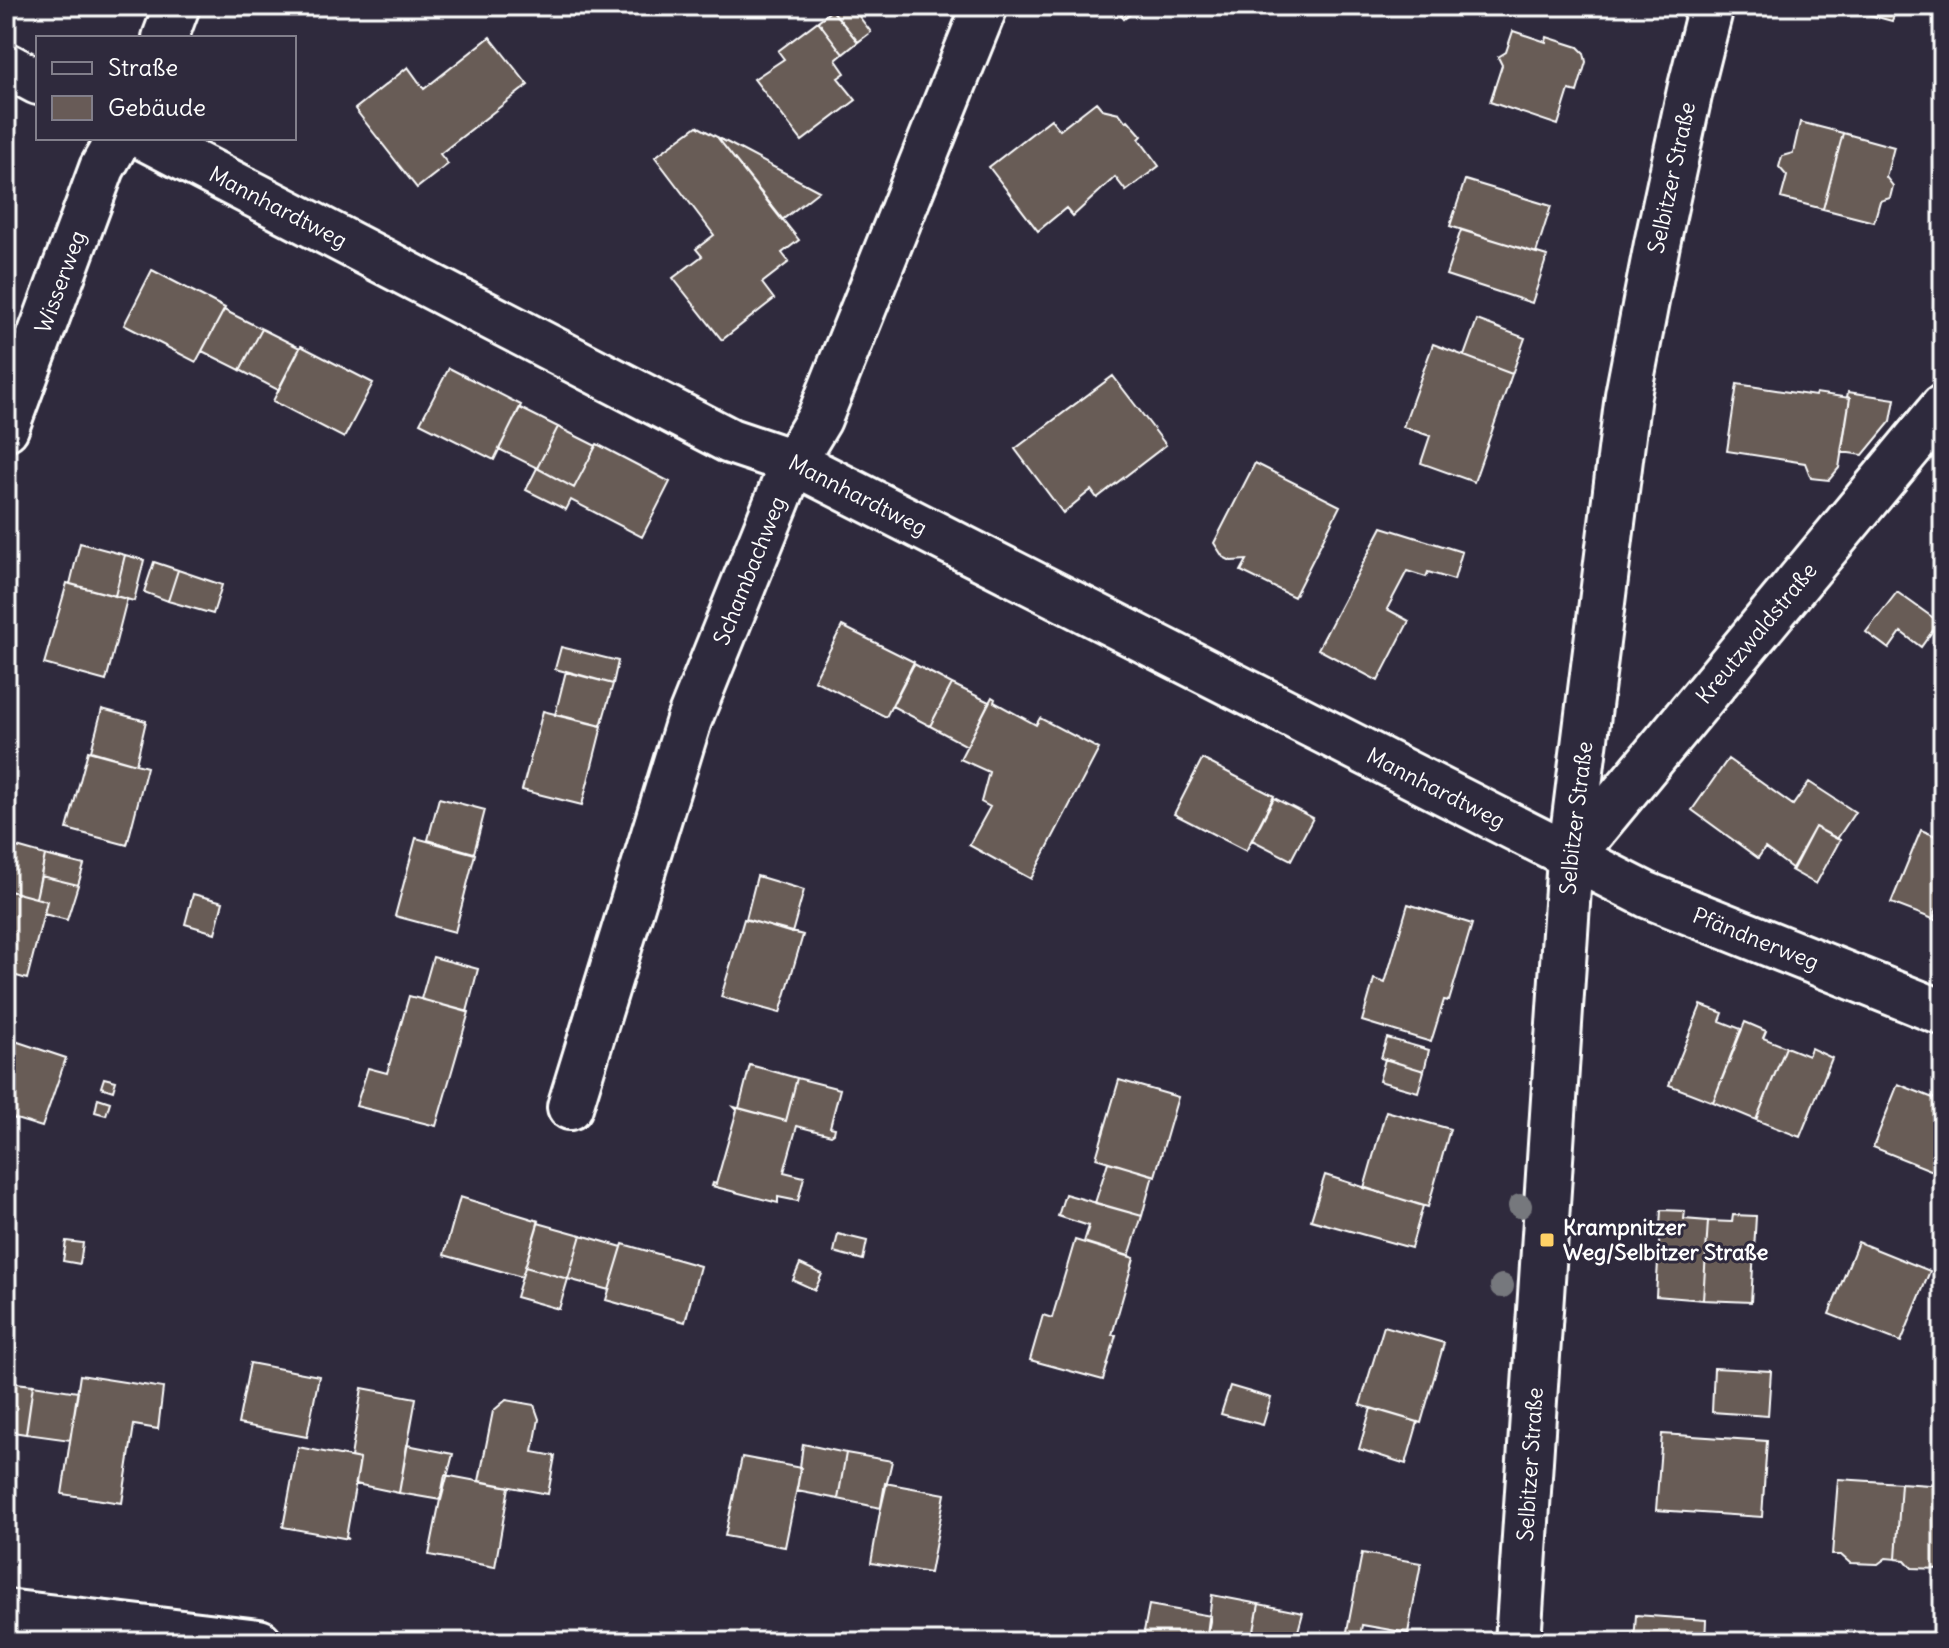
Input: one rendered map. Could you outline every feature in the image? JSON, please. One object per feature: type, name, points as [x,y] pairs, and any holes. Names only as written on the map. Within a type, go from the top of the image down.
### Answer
[{"type":"street","points":[[166,36],[177,6]]},
{"type":"street","name":"Schambachweg","points":[[570,1107],[689,720],[793,462],[819,419],[985,6]]},
{"type":"street","name":"Selbitzer Straße","points":[[1518,1642],[1570,858],[1628,395],[1691,86],[1711,6]]},
{"type":"street","points":[[6,65],[36,81]]},
{"type":"street","name":"Wisserweg","points":[[6,428],[102,168],[118,140]]},
{"type":"street","name":"Mannhardtweg","points":[[149,140],[730,441],[793,462],[1570,858]]},
{"type":"street","name":"Kreutzwaldstraße","points":[[1570,858],[1943,407]]},
{"type":"street","name":"Pfändnerweg","points":[[1570,858],[1647,895],[1943,1013]]},
{"type":"street","points":[[6,1612],[259,1642]]},
{"type":"building","points":[[837,6],[851,6],[871,32],[858,42],[832,10]]},
{"type":"building","points":[[1114,6],[1141,6],[1124,19]]},
{"type":"building","points":[[1837,6],[1897,6],[1892,21]]},
{"type":"building","points":[[832,10],[858,42],[843,54],[818,21]]},
{"type":"building","points":[[818,21],[843,54],[836,60],[845,73],[838,78],[856,100],[802,141],[754,79],[784,59],[778,51]]},
{"type":"building","points":[[1513,31],[1546,42],[1547,37],[1578,47],[1584,53],[1586,62],[1577,92],[1569,90],[1558,125],[1490,102],[1502,65],[1498,57],[1506,52]]},
{"type":"building","points":[[490,37],[528,85],[440,154],[448,164],[417,188],[355,109],[408,67],[424,89]]},
{"type":"building","points":[[1096,102],[1102,109],[1119,113],[1126,122],[1128,120],[1142,136],[1139,139],[1159,166],[1126,191],[1115,177],[1073,216],[1066,208],[1038,231],[989,167],[1051,119],[1060,130]]},
{"type":"building","points":[[1800,122],[1843,133],[1823,209],[1781,198],[1787,176],[1779,167],[1782,156],[1793,153]]},
{"type":"building","points":[[697,126],[717,137],[799,240],[782,253],[789,262],[762,283],[774,299],[722,340],[673,278],[702,256],[696,249],[714,235],[655,157]]},
{"type":"building","points":[[1843,133],[1894,147],[1886,177],[1893,186],[1890,198],[1880,201],[1874,222],[1823,209]]},
{"type":"building","points":[[717,137],[819,191],[782,220]]},
{"type":"building","points":[[1465,180],[1551,206],[1536,253],[1450,226]]},
{"type":"building","points":[[1461,230],[1547,256],[1532,303],[1446,275]]},
{"type":"building","points":[[152,270],[225,308],[196,362],[124,325]]},
{"type":"building","points":[[224,310],[262,329],[240,370],[202,351]]},
{"type":"building","points":[[1477,320],[1525,338],[1512,374],[1464,356]]},
{"type":"building","points":[[262,329],[300,348],[278,390],[240,370]]},
{"type":"building","points":[[1433,344],[1512,374],[1474,482],[1421,463],[1430,436],[1403,427]]},
{"type":"building","points":[[301,346],[373,383],[344,438],[273,401]]},
{"type":"building","points":[[449,368],[521,405],[494,460],[420,423]]},
{"type":"building","points":[[1113,376],[1166,445],[1097,498],[1091,490],[1063,513],[1015,449]]},
{"type":"building","points":[[1737,384],[1850,398],[1839,468],[1829,480],[1811,478],[1805,463],[1727,451]]},
{"type":"building","points":[[1848,392],[1895,399],[1891,421],[1863,455],[1841,452],[1850,398],[1847,397]]},
{"type":"building","points":[[520,408],[558,427],[537,468],[499,449]]},
{"type":"building","points":[[558,427],[596,446],[574,488],[537,468]]},
{"type":"building","points":[[597,444],[670,482],[642,537],[571,500],[566,510],[526,490],[537,468],[574,488]]},
{"type":"building","points":[[1255,463],[1340,506],[1294,597],[1241,571],[1247,560],[1231,561],[1223,557],[1214,543]]},
{"type":"building","points":[[1382,527],[1462,552],[1454,580],[1428,572],[1426,577],[1407,571],[1387,609],[1409,621],[1378,681],[1318,649]]},
{"type":"building","points":[[80,543],[125,555],[115,596],[70,584]]},
{"type":"building","points":[[125,555],[144,560],[134,601],[115,596]]},
{"type":"building","points":[[154,562],[178,570],[168,601],[144,592]]},
{"type":"building","points":[[178,570],[222,585],[213,614],[168,601]]},
{"type":"building","points":[[67,583],[127,599],[106,681],[44,664]]},
{"type":"building","points":[[1897,592],[1939,622],[1921,647],[1901,632],[1889,649],[1866,632]]},
{"type":"building","points":[[842,626],[914,662],[886,717],[814,680]]},
{"type":"building","points":[[561,647],[618,661],[613,684],[555,669]]},
{"type":"building","points":[[914,664],[952,684],[930,726],[892,706]]},
{"type":"building","points":[[566,671],[613,684],[601,726],[555,715]]},
{"type":"building","points":[[952,684],[989,702],[967,746],[930,726]]},
{"type":"building","points":[[992,697],[994,702],[1036,725],[1040,718],[1099,749],[1031,879],[969,845],[990,807],[981,802],[989,772],[960,759]]},
{"type":"building","points":[[102,709],[146,721],[136,764],[91,751]]},
{"type":"building","points":[[543,711],[602,726],[582,805],[522,790]]},
{"type":"building","points":[[88,751],[147,767],[127,845],[67,829]]},
{"type":"building","points":[[1202,759],[1274,796],[1246,851],[1174,814]]},
{"type":"building","points":[[1728,759],[1793,805],[1809,782],[1855,812],[1837,839],[1815,827],[1793,869],[1765,848],[1758,858],[1692,810]]},
{"type":"building","points":[[439,798],[485,810],[474,853],[428,840]]},
{"type":"building","points":[[1274,798],[1313,818],[1291,860],[1252,840]]},
{"type":"building","points":[[1815,827],[1840,840],[1816,884],[1791,870]]},
{"type":"building","points":[[1921,830],[1943,839],[1943,895],[1933,919],[1891,903]]},
{"type":"building","points":[[416,838],[475,854],[455,932],[395,916]]},
{"type":"building","points":[[6,844],[45,855],[36,898],[6,890]]},
{"type":"building","points":[[45,855],[84,865],[78,885],[41,876]]},
{"type":"building","points":[[41,876],[78,885],[67,920],[44,914],[47,901],[36,898]]},
{"type":"building","points":[[757,876],[804,890],[792,933],[746,919]]},
{"type":"building","points":[[6,890],[47,901],[27,979],[6,973]]},
{"type":"building","points":[[193,894],[223,902],[215,933],[185,924]]},
{"type":"building","points":[[1943,895],[1943,924],[1933,919]]},
{"type":"building","points":[[1408,904],[1472,924],[1449,1001],[1444,1000],[1431,1042],[1362,1021],[1374,979],[1385,983]]},
{"type":"building","points":[[744,919],[803,935],[780,1013],[721,997]]},
{"type":"building","points":[[433,957],[478,969],[467,1012],[421,999]]},
{"type":"building","points":[[409,996],[469,1012],[436,1126],[356,1106],[368,1068],[387,1073]]},
{"type":"building","points":[[1701,1005],[1723,1013],[1720,1021],[1741,1029],[1713,1102],[1669,1085]]},
{"type":"building","points":[[1745,1022],[1766,1031],[1763,1038],[1786,1047],[1756,1120],[1713,1102]]},
{"type":"building","points":[[6,1038],[66,1058],[42,1127],[6,1116]]},
{"type":"building","points":[[1387,1038],[1429,1050],[1424,1071],[1381,1058]]},
{"type":"building","points":[[1786,1047],[1808,1056],[1811,1048],[1832,1058],[1800,1137],[1756,1120]]},
{"type":"building","points":[[1385,1059],[1424,1071],[1418,1092],[1379,1081]]},
{"type":"building","points":[[750,1065],[797,1078],[786,1121],[739,1108]]},
{"type":"building","points":[[104,1078],[116,1081],[113,1091],[101,1087]]},
{"type":"building","points":[[797,1078],[840,1089],[830,1127],[835,1128],[834,1133],[831,1135],[797,1126],[784,1172],[804,1177],[798,1201],[778,1197],[778,1203],[712,1186],[716,1184],[737,1110],[734,1107],[786,1121]]},
{"type":"building","points":[[1119,1080],[1178,1097],[1155,1176],[1096,1158]]},
{"type":"building","points":[[1898,1084],[1943,1102],[1943,1175],[1873,1147]]},
{"type":"building","points":[[98,1098],[110,1102],[106,1115],[95,1112]]},
{"type":"building","points":[[1386,1111],[1450,1129],[1428,1207],[1364,1188]]},
{"type":"building","points":[[1108,1162],[1153,1175],[1142,1216],[1095,1203]]},
{"type":"building","points":[[1325,1175],[1423,1206],[1411,1248],[1311,1220]]},
{"type":"building","points":[[1065,1194],[1142,1216],[1129,1256],[1084,1242],[1089,1226],[1058,1216]]},
{"type":"building","points":[[460,1197],[539,1221],[522,1277],[444,1255]]},
{"type":"building","points":[[1661,1210],[1685,1211],[1684,1219],[1708,1221],[1703,1300],[1656,1296]]},
{"type":"building","points":[[1733,1215],[1756,1216],[1751,1302],[1703,1300],[1708,1221],[1732,1222]]},
{"type":"building","points":[[538,1223],[581,1235],[568,1279],[525,1267]]},
{"type":"building","points":[[838,1234],[867,1241],[863,1260],[834,1252]]},
{"type":"building","points":[[581,1235],[622,1247],[609,1290],[568,1279]]},
{"type":"building","points":[[1075,1240],[1134,1258],[1103,1380],[1030,1360],[1043,1315],[1052,1318]]},
{"type":"building","points":[[66,1241],[83,1243],[80,1264],[63,1261]]},
{"type":"building","points":[[1858,1242],[1930,1271],[1901,1342],[1829,1314]]},
{"type":"building","points":[[623,1244],[700,1266],[685,1322],[606,1300]]},
{"type":"building","points":[[800,1264],[822,1274],[815,1290],[793,1280]]},
{"type":"building","points":[[525,1267],[568,1279],[559,1309],[516,1297]]},
{"type":"building","points":[[1384,1326],[1444,1343],[1421,1423],[1360,1405]]},
{"type":"building","points":[[250,1363],[319,1376],[307,1437],[238,1424]]},
{"type":"building","points":[[1714,1368],[1771,1371],[1768,1416],[1712,1412]]},
{"type":"building","points":[[80,1375],[163,1388],[158,1429],[134,1425],[122,1503],[62,1494]]},
{"type":"building","points":[[6,1382],[33,1385],[26,1434],[6,1431]]},
{"type":"building","points":[[33,1385],[78,1392],[70,1440],[26,1434]]},
{"type":"building","points":[[1230,1386],[1271,1398],[1263,1425],[1221,1414]]},
{"type":"building","points":[[362,1388],[416,1398],[399,1493],[356,1484],[360,1459],[351,1457]]},
{"type":"building","points":[[506,1400],[534,1405],[539,1419],[533,1452],[555,1456],[548,1494],[479,1481],[493,1411]]},
{"type":"building","points":[[1371,1408],[1418,1422],[1406,1464],[1359,1449]]},
{"type":"building","points":[[1662,1434],[1767,1441],[1762,1517],[1656,1510]]},
{"type":"building","points":[[803,1444],[846,1453],[838,1499],[797,1491]]},
{"type":"building","points":[[407,1445],[453,1454],[441,1500],[399,1493]]},
{"type":"building","points":[[298,1447],[360,1459],[346,1537],[349,1539],[283,1527]]},
{"type":"building","points":[[846,1453],[892,1461],[881,1508],[838,1499]]},
{"type":"building","points":[[742,1457],[801,1468],[785,1547],[725,1536]]},
{"type":"building","points":[[445,1475],[509,1487],[495,1567],[429,1555]]},
{"type":"building","points":[[1838,1479],[1901,1483],[1896,1559],[1886,1558],[1878,1564],[1850,1563],[1841,1555],[1832,1555]]},
{"type":"building","points":[[885,1483],[945,1494],[930,1573],[871,1563]]},
{"type":"building","points":[[1901,1483],[1943,1486],[1943,1566],[1940,1569],[1912,1568],[1905,1560],[1896,1559]]},
{"type":"building","points":[[1362,1553],[1421,1563],[1408,1633],[1362,1625],[1359,1642],[1345,1642]]},
{"type":"building","points":[[1212,1595],[1259,1604],[1252,1642],[1206,1642]]},
{"type":"building","points":[[1259,1604],[1303,1613],[1295,1642],[1252,1642]]},
{"type":"building","points":[[1149,1605],[1211,1616],[1206,1642],[1142,1642]]},
{"type":"building","points":[[1636,1615],[1706,1620],[1705,1642],[1634,1642]]},
{"type":"building","points":[[1299,1635],[1334,1642],[1295,1642]]},
{"type":"place","name":"Krampnitzer Weg/Selbitzer Straße","points":[[1547,1240]]}]
